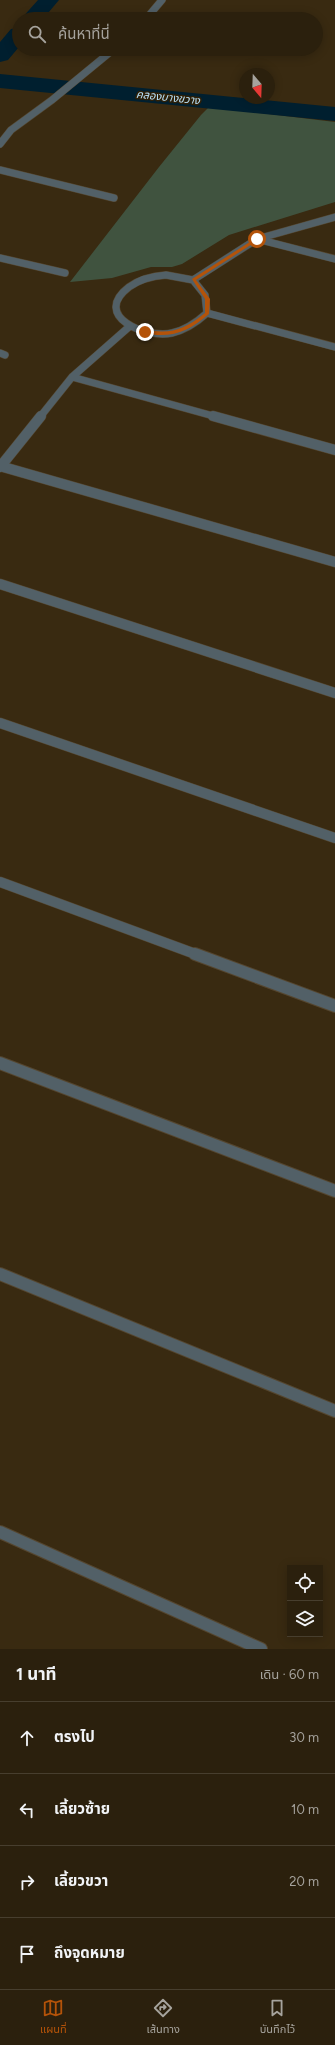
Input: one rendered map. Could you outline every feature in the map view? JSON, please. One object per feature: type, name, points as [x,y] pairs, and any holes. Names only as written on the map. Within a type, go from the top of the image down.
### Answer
[{"type":"street","points":[[152,12],[162,0]]},
{"type":"street","points":[[0,144],[11,130],[52,100],[105,56]]},
{"type":"street","points":[[0,170],[114,198]]},
{"type":"street","points":[[194,280],[257,239],[335,217]]},
{"type":"street","points":[[257,239],[335,259]]},
{"type":"street","points":[[0,258],[65,272]]},
{"type":"street","points":[[162,274],[174,274],[194,280],[208,299],[207,313],[192,326],[178,332],[161,334],[150,333],[130,326],[122,320],[117,311],[116,302],[120,294],[134,281],[162,274]]},
{"type":"street","points":[[207,313],[335,346]]},
{"type":"street","points":[[130,326],[72,377],[0,466],[335,562]]},
{"type":"street","points":[[72,377],[335,450]]},
{"type":"street","points":[[0,584],[335,693]]},
{"type":"street","points":[[0,723],[335,838]]},
{"type":"street","points":[[0,882],[335,1006]]},
{"type":"street","points":[[0,1063],[335,1191]]},
{"type":"street","points":[[0,1274],[335,1411]]},
{"type":"street","points":[[0,1532],[261,1649]]},
{"type":"green space","points":[[209,107],[335,122],[335,202],[229,235],[182,264],[172,267],[151,267],[112,278],[70,282],[159,167]]},
{"type":"waterway","points":[[38,12],[49,0]]},
{"type":"waterway","points":[[0,55],[12,42]]},
{"type":"waterway","name":"คลองบางขวาง","points":[[0,81],[335,114]]},
{"type":"route","points":[[145,332],[161,334],[178,332],[192,326],[207,313],[208,306],[208,299],[200,286],[194,280],[257,239]]}]
